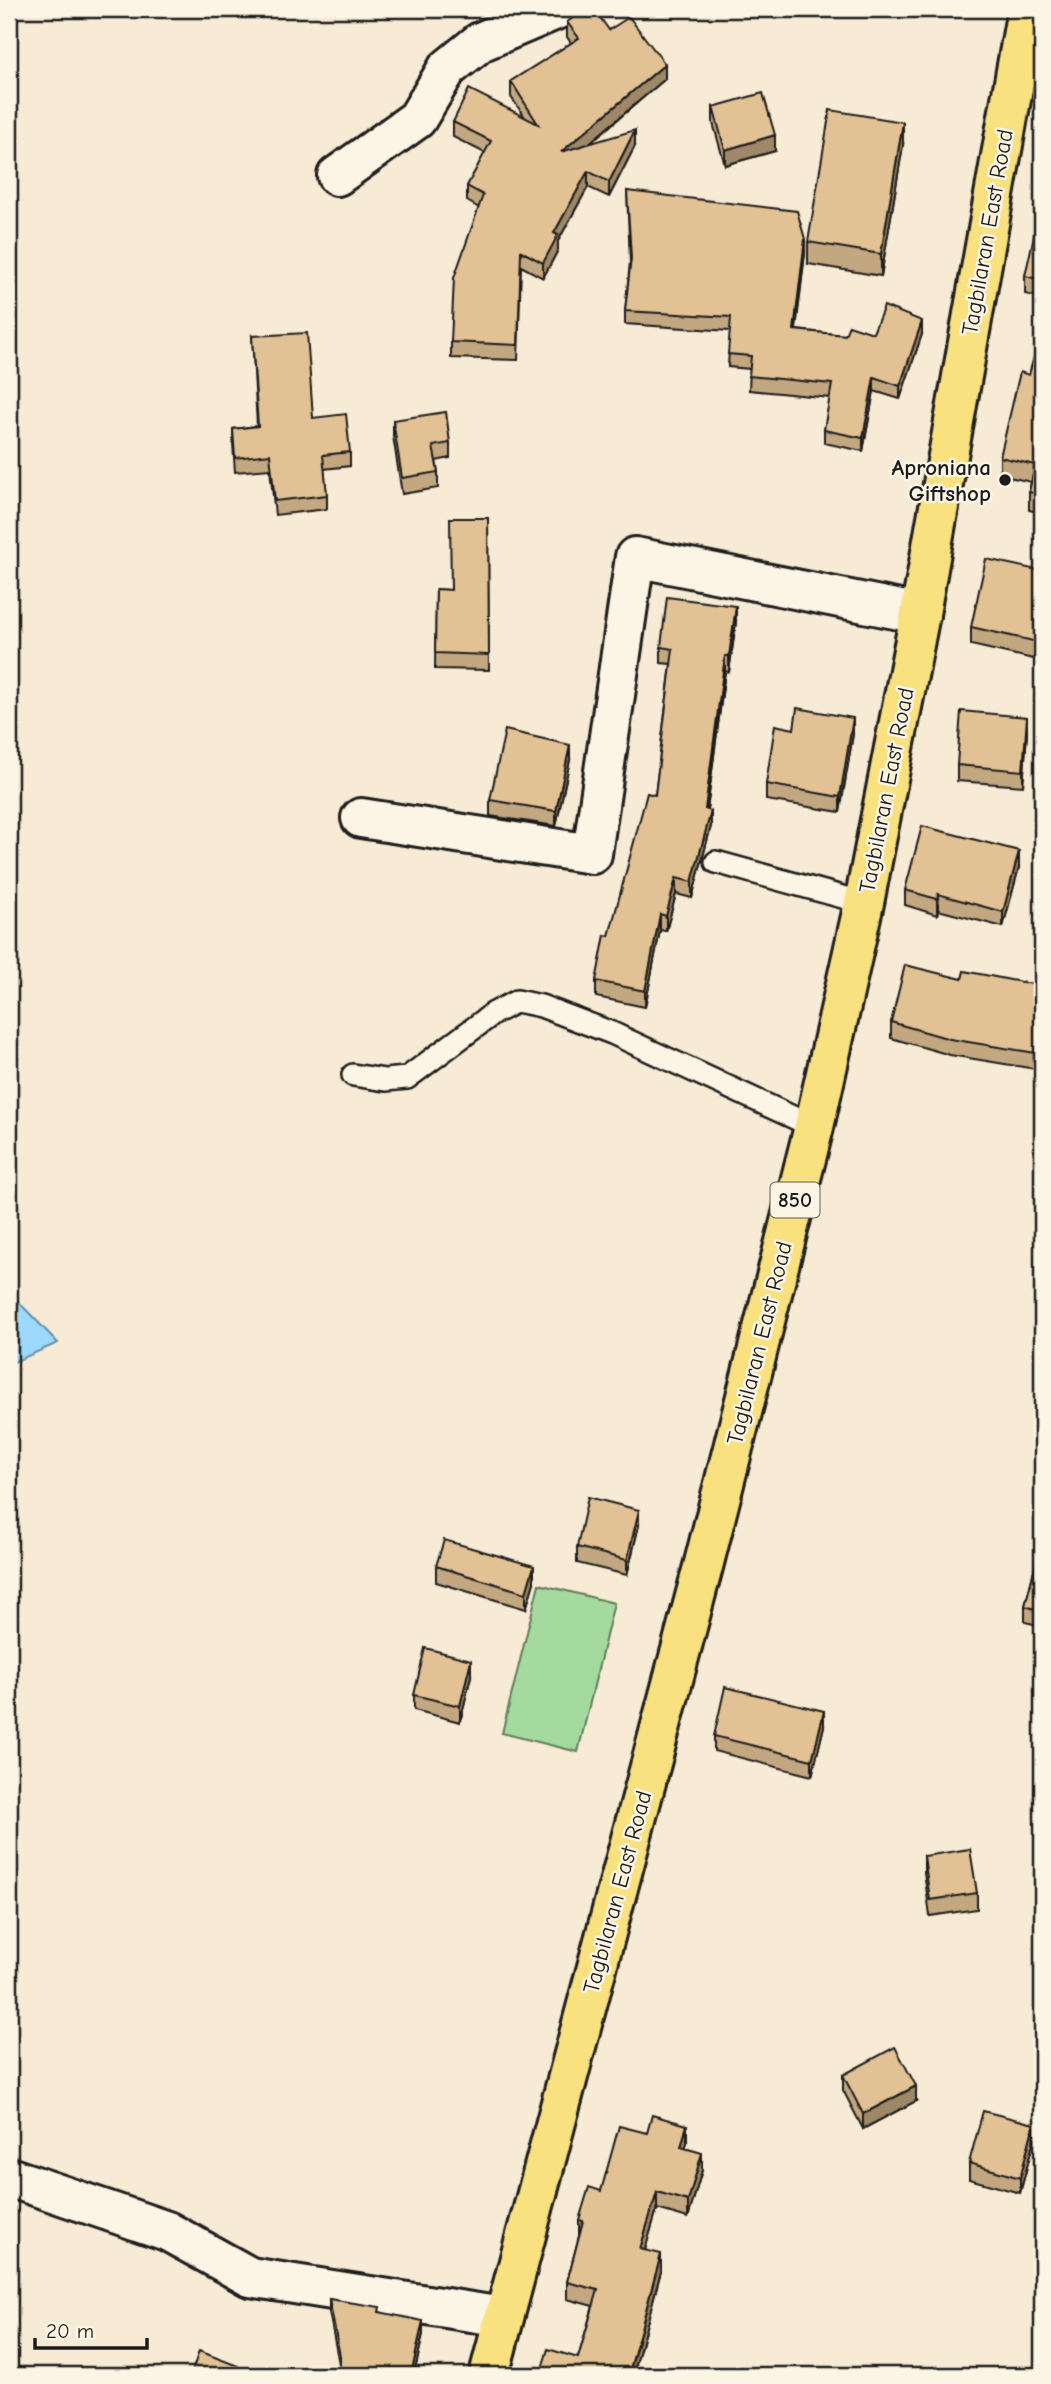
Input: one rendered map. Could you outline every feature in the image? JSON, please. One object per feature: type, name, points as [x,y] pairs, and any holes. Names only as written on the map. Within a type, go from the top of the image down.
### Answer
[{"type":"main road","name":"Tagbilaran East Road","points":[[489,2375],[700,1576],[814,1127],[864,903],[1031,20]]},
{"type":"street","points":[[337,176],[417,119],[447,69],[480,42],[558,9]]},
{"type":"street","points":[[361,818],[592,854],[635,557],[920,614]]},
{"type":"street","points":[[9,2177],[167,2231],[250,2277],[503,2317]]},
{"type":"lane","points":[[716,862],[864,903]]},
{"type":"lane","points":[[353,1074],[385,1080],[407,1078],[494,1013],[517,1001],[541,1006],[612,1033],[814,1127]]},
{"type":"green space","points":[[539,1584],[614,1603],[578,1752],[502,1733]]},
{"type":"water","points":[[9,1292],[58,1343],[9,1364]]},
{"type":"building","points":[[586,9],[594,9],[609,30],[629,17],[665,64],[561,152],[635,130],[609,182],[588,171],[554,233],[558,235],[543,263],[521,251],[518,345],[451,342],[454,278],[483,195],[467,186],[491,141],[453,122],[469,89],[538,124],[511,81],[579,38],[567,22]]},
{"type":"building","points":[[763,93],[775,135],[725,150],[713,107]]},
{"type":"building","points":[[830,110],[903,122],[881,254],[808,242]]},
{"type":"building","points":[[627,191],[797,211],[805,239],[794,330],[845,335],[849,325],[873,333],[884,306],[922,321],[900,386],[874,377],[863,438],[824,430],[832,384],[749,376],[751,356],[728,354],[731,317],[625,311],[631,258]]},
{"type":"building","points":[[1039,213],[1042,214],[1042,280],[1025,276]]},
{"type":"building","points":[[1042,328],[1042,495],[1029,492],[1035,465],[1000,457],[1020,372],[1029,375]]},
{"type":"building","points":[[307,333],[313,418],[346,414],[350,452],[323,455],[327,495],[275,501],[270,454],[235,458],[233,429],[258,426],[252,336]]},
{"type":"building","points":[[446,412],[450,443],[433,446],[438,472],[402,478],[393,420]]},
{"type":"building","points":[[450,518],[488,518],[489,655],[435,653],[436,589],[451,590]]},
{"type":"building","points":[[986,559],[1042,571],[1042,643],[971,627]]},
{"type":"building","points":[[667,597],[736,606],[729,656],[725,656],[705,809],[711,811],[692,882],[676,878],[666,916],[660,914],[645,991],[596,981],[605,935],[609,936],[647,793],[655,795],[673,649],[661,647]]},
{"type":"building","points":[[797,708],[853,718],[840,797],[766,784],[775,725],[794,729]]},
{"type":"building","points":[[961,711],[1027,717],[1023,771],[957,765]]},
{"type":"building","points":[[505,730],[570,745],[556,811],[490,800]]},
{"type":"building","points":[[922,826],[1019,851],[1003,912],[938,894],[937,899],[905,890]]},
{"type":"building","points":[[905,965],[962,979],[964,971],[1042,986],[1042,1054],[950,1039],[891,1022]]},
{"type":"building","points":[[588,1497],[639,1510],[627,1560],[577,1547]]},
{"type":"building","points":[[1042,1539],[1042,1611],[1025,1606]]},
{"type":"building","points":[[444,1540],[534,1566],[526,1593],[436,1566]]},
{"type":"building","points":[[425,1648],[471,1660],[460,1706],[414,1695]]},
{"type":"building","points":[[725,1687],[824,1711],[812,1760],[714,1736]]},
{"type":"building","points":[[970,1849],[977,1893],[930,1900],[924,1856]]},
{"type":"building","points":[[895,2047],[916,2086],[863,2114],[843,2075]]},
{"type":"building","points":[[983,2111],[1034,2124],[1020,2178],[969,2163]]},
{"type":"building","points":[[652,2115],[687,2125],[681,2147],[702,2153],[688,2201],[657,2192],[640,2249],[661,2254],[629,2373],[635,2375],[540,2375],[548,2349],[578,2358],[598,2290],[567,2282],[583,2221],[579,2220],[589,2187],[601,2191],[619,2126],[647,2133]]},
{"type":"building","points":[[329,2299],[380,2307],[379,2312],[423,2321],[411,2375],[340,2375],[340,2356]]},
{"type":"building","points":[[199,2351],[238,2366],[234,2375],[191,2375]]},
{"type":"place","name":"Aproniana Giftshop","points":[[1005,480]]}]
